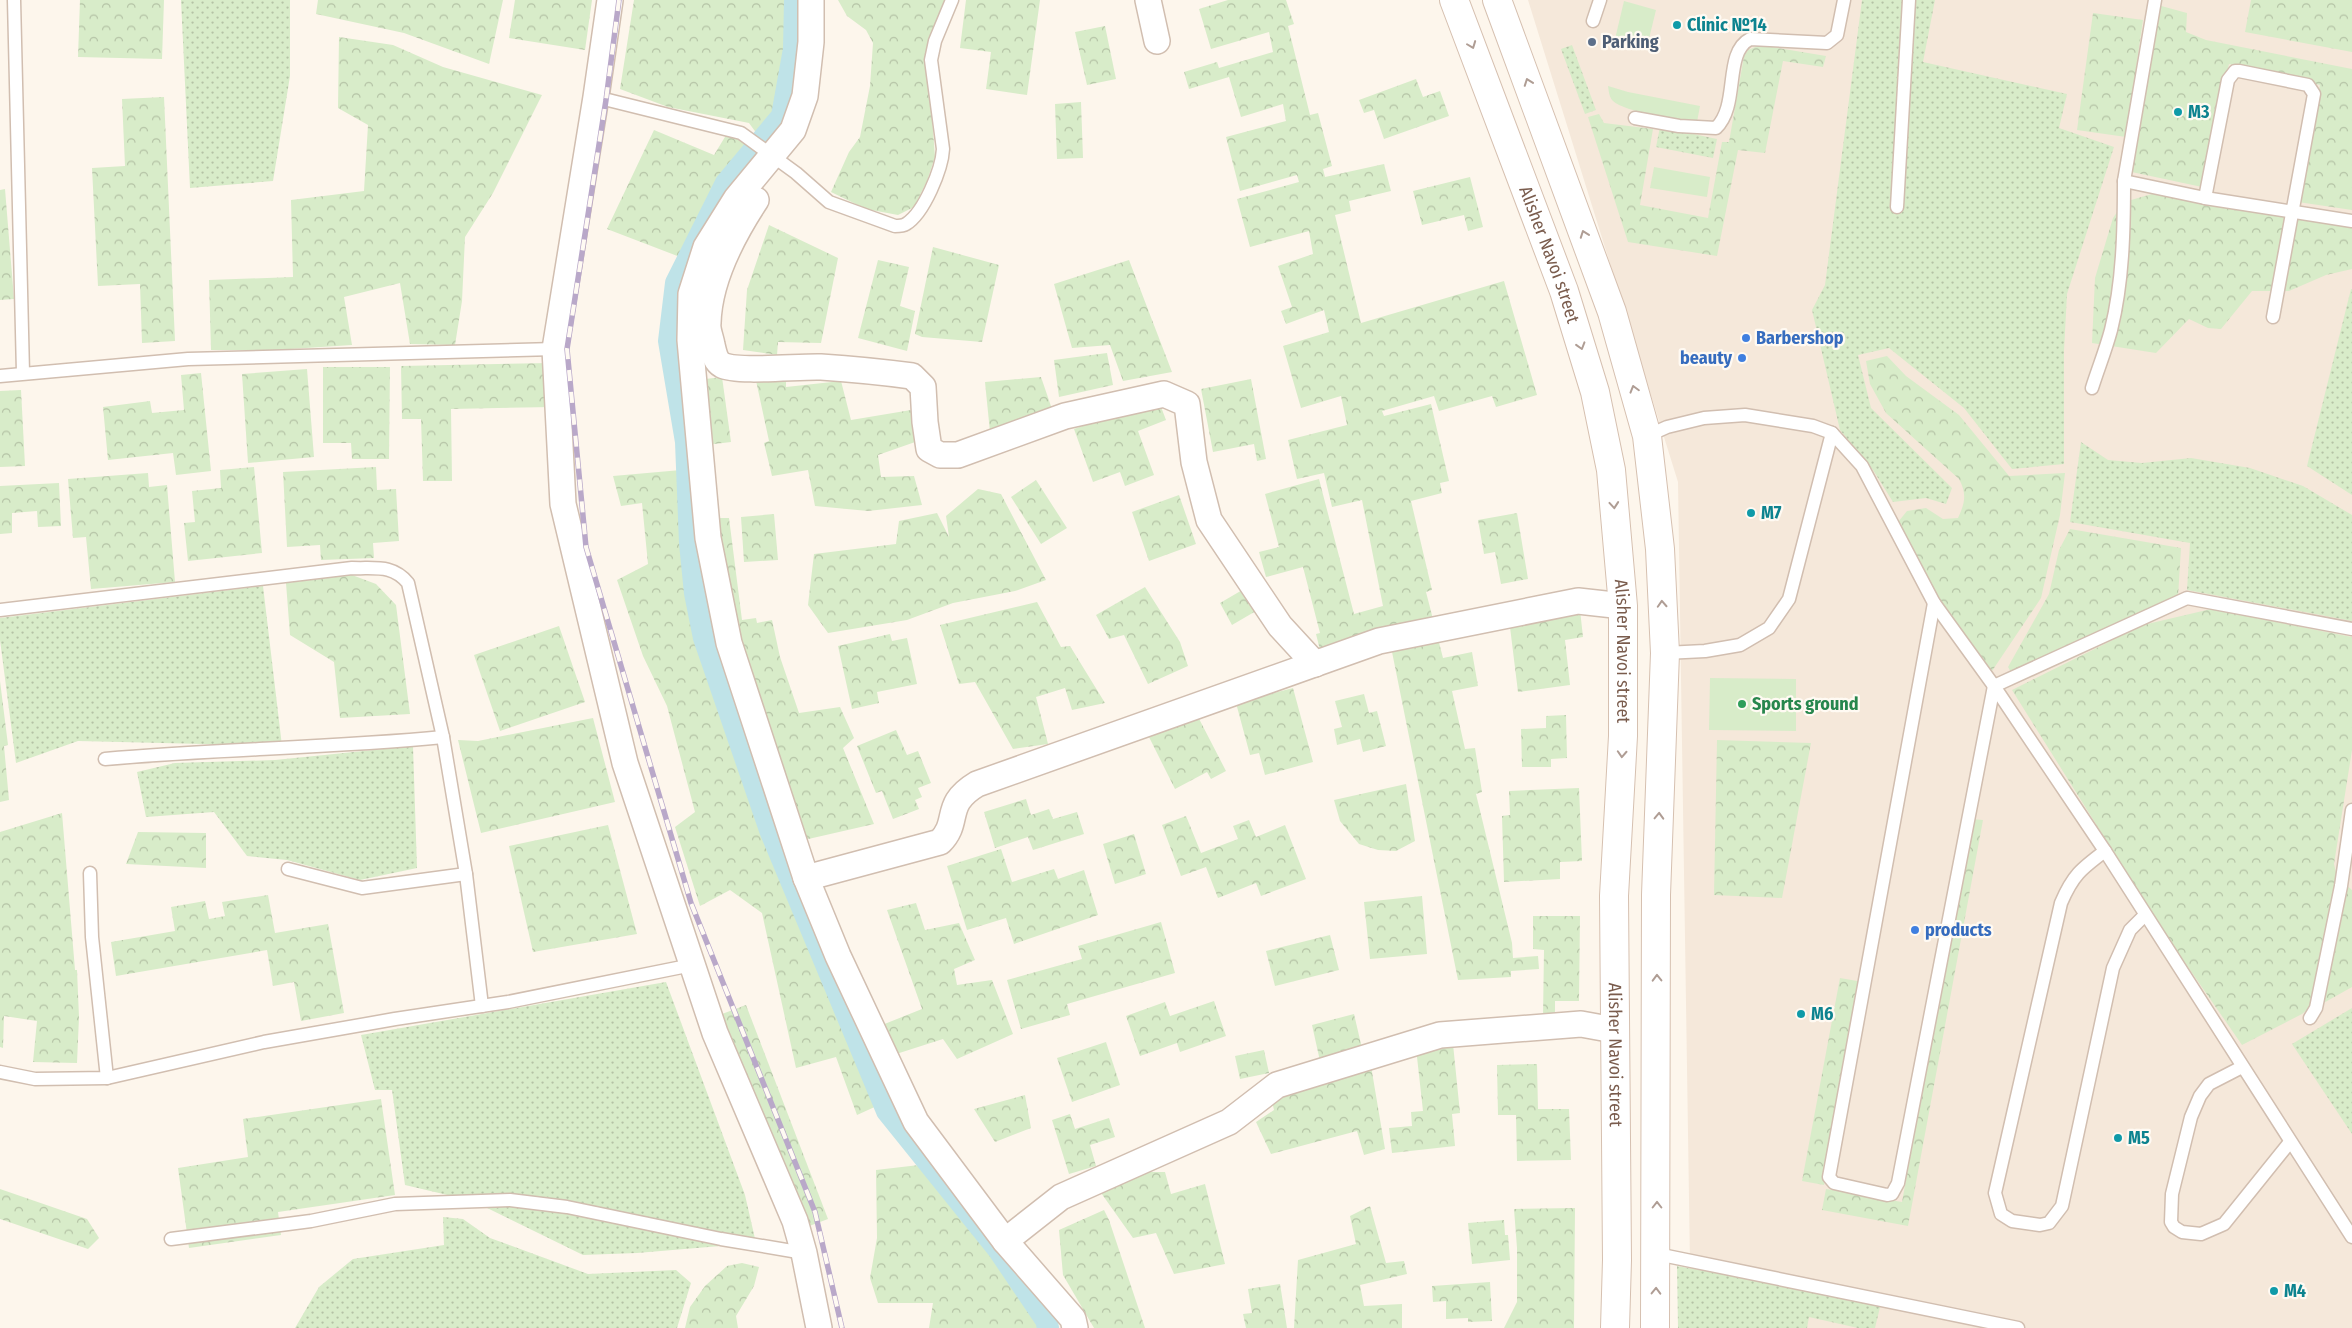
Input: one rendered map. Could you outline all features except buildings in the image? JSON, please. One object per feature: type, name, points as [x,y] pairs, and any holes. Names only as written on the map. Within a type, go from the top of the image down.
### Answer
[{"type":"street","points":[[610,0],[555,349],[563,504],[625,763],[715,1033],[795,1221],[804,1253],[819,1328]]},
{"type":"street","points":[[811,0],[811,42],[805,96],[793,130],[765,153],[706,247],[691,294],[690,340],[708,538],[729,643],[806,878],[838,956],[916,1122],[1006,1240],[1073,1319],[1075,1328]]},
{"type":"street","points":[[1148,0],[1157,41]]},
{"type":"street","name":"Alisher Navoi street","points":[[1454,0],[1564,291],[1595,392],[1611,470],[1622,606],[1624,736],[1614,896],[1618,1260],[1615,1328]]},
{"type":"street","points":[[1497,0],[1612,312],[1647,436],[1660,549],[1665,653],[1656,895],[1657,1254],[1655,1328]]},
{"type":"street","points":[[765,153],[766,176],[762,190],[740,223],[717,278],[710,302],[707,325],[715,357],[719,363],[725,366],[764,368],[820,367],[912,376],[923,387],[929,448],[940,455],[958,455],[1065,416],[1164,394],[1187,404],[1194,462],[1209,520],[1280,626],[1315,664]]},
{"type":"street","points":[[806,878],[940,842],[948,830],[959,797],[977,784],[1380,641],[1578,601],[1622,606]]},
{"type":"street","points":[[1006,1240],[1061,1197],[1229,1122],[1277,1085],[1440,1035],[1581,1024],[1614,1030]]},
{"type":"lane","points":[[14,0],[23,374]]},
{"type":"lane","points":[[596,97],[741,133],[765,153],[796,173],[829,202],[895,226],[904,225],[912,219],[928,196],[942,159],[931,60],[935,40],[952,0]]},
{"type":"lane","points":[[1593,21],[1600,0]]},
{"type":"lane","points":[[1635,118],[1680,126],[1716,128],[1723,122],[1728,112],[1736,56],[1740,47],[1750,40],[1827,43],[1837,35],[1844,0]]},
{"type":"lane","points":[[1897,207],[1909,0]]},
{"type":"lane","points":[[2092,388],[2111,329],[2118,284],[2124,220],[2124,181],[2155,0]]},
{"type":"lane","points":[[2206,198],[2228,80],[2235,71],[2304,83],[2313,90],[2314,94],[2294,212],[2273,317]]},
{"type":"lane","points":[[2124,181],[2206,198],[2352,221]]},
{"type":"lane","points":[[0,376],[188,359],[555,349]]},
{"type":"lane","points":[[1647,436],[1667,427],[1704,418],[1746,415],[1813,426],[1832,433],[1862,466],[1934,603],[1994,686],[2105,851],[2352,1238]]},
{"type":"lane","points":[[1665,653],[1706,651],[1740,645],[1769,628],[1789,599],[1832,433]]},
{"type":"lane","points":[[0,610],[352,568],[394,570],[408,583],[443,737],[466,874],[482,1006]]},
{"type":"lane","points":[[1994,686],[2187,598],[2352,629]]},
{"type":"lane","points":[[1934,603],[1829,1177],[1834,1184],[1887,1195],[1892,1194],[1898,1184],[1994,686]]},
{"type":"lane","points":[[105,759],[182,752],[359,745],[443,737]]},
{"type":"lane","points":[[2310,1018],[2316,1008],[2349,867],[2352,810]]},
{"type":"lane","points":[[2105,851],[2079,870],[2068,885],[2061,904],[1995,1193],[2001,1214],[2012,1222],[2048,1224],[2062,1206],[2113,968],[2130,930],[2145,915]]},
{"type":"lane","points":[[288,869],[362,888],[466,874]]},
{"type":"lane","points":[[90,872],[92,937],[107,1078]]},
{"type":"lane","points":[[0,1072],[35,1079],[107,1078],[264,1042],[394,1019],[508,1002],[692,965]]},
{"type":"lane","points":[[2242,1067],[2209,1084],[2200,1096],[2191,1117],[2172,1194],[2171,1222],[2174,1227],[2182,1232],[2201,1234],[2224,1224],[2290,1142]]},
{"type":"lane","points":[[171,1239],[311,1221],[395,1204],[510,1200],[567,1207],[738,1243],[804,1253]]},
{"type":"lane","points":[[1657,1254],[2018,1328]]},
{"type":"shaded area","points":[[1528,0],[2352,0],[2352,1328],[1691,1328],[1678,482]]},
{"type":"green space","points":[[80,0],[164,0],[162,59],[78,57]]},
{"type":"green space","points":[[181,0],[290,0],[290,76],[273,181],[190,188]]},
{"type":"green space","points":[[318,0],[503,0],[489,64],[404,33],[316,14]]},
{"type":"green space","points":[[515,0],[592,0],[585,50],[509,38]]},
{"type":"green space","points":[[634,0],[790,0],[790,47],[777,112],[757,134],[749,123],[668,107],[620,89]]},
{"type":"green space","points":[[838,0],[948,0],[930,90],[935,157],[927,181],[914,207],[898,215],[866,209],[831,192],[849,152],[860,137],[870,86],[873,43],[866,30],[847,16]]},
{"type":"green space","points":[[966,0],[1040,0],[1027,95],[986,89],[991,52],[960,48]]},
{"type":"green space","points":[[1228,0],[1286,0],[1294,24],[1288,26],[1310,115],[1318,113],[1332,166],[1323,169],[1325,177],[1384,164],[1391,191],[1349,201],[1351,211],[1335,215],[1361,323],[1504,281],[1537,395],[1496,407],[1492,396],[1439,411],[1434,396],[1382,411],[1384,416],[1431,404],[1449,481],[1440,483],[1442,493],[1411,501],[1432,590],[1426,592],[1443,658],[1472,652],[1478,686],[1452,691],[1465,749],[1475,748],[1482,792],[1476,794],[1512,943],[1513,958],[1538,956],[1539,969],[1511,971],[1511,977],[1458,980],[1388,632],[1320,650],[1316,634],[1320,633],[1303,567],[1266,577],[1259,552],[1279,547],[1265,494],[1319,479],[1354,614],[1383,606],[1362,500],[1332,507],[1324,473],[1297,479],[1288,440],[1347,425],[1341,396],[1301,408],[1283,346],[1329,332],[1324,310],[1286,324],[1281,311],[1292,307],[1278,266],[1313,254],[1309,231],[1250,247],[1237,199],[1299,182],[1297,175],[1240,191],[1226,137],[1286,121],[1283,104],[1241,117],[1229,77],[1189,89],[1184,72],[1217,62],[1219,68],[1273,52],[1269,32],[1211,49],[1199,9]]},
{"type":"green space","points":[[1862,0],[1935,0],[1923,62],[2067,94],[2059,128],[2114,147],[2067,294],[2064,351],[2064,464],[2012,469],[1964,408],[1889,348],[1858,355],[1871,408],[1952,488],[1946,504],[1926,498],[1893,502],[1873,470],[1840,430],[1812,310],[1825,285]]},
{"type":"green space","points":[[2251,0],[2352,0],[2352,52],[2245,32]]},
{"type":"green space","points":[[1624,1],[1656,10],[1647,47],[1615,39]]},
{"type":"green space","points":[[2154,4],[2187,13],[2186,32],[2206,40],[2352,69],[2352,210],[2298,202],[2320,85],[2229,64],[2202,187],[2127,171]]},
{"type":"green space","points":[[2093,13],[2143,20],[2126,137],[2077,130]]},
{"type":"green space","points":[[1105,26],[1116,79],[1087,85],[1075,32]]},
{"type":"green space","points":[[339,37],[393,45],[443,67],[542,95],[493,193],[465,237],[462,301],[455,345],[410,344],[400,283],[344,297],[352,345],[275,350],[211,350],[209,280],[293,277],[291,200],[364,191],[368,125],[338,108]]},
{"type":"green space","points":[[1572,45],[1596,110],[1585,114],[1561,49]]},
{"type":"green space","points":[[1760,45],[1826,56],[1823,67],[1783,61],[1765,153],[1738,150],[1717,256],[1628,242],[1588,117],[1599,114],[1604,123],[1653,129],[1640,205],[1708,218],[1722,142],[1729,142],[1744,56],[1748,50]]},
{"type":"green space","points":[[1416,79],[1423,97],[1440,91],[1449,116],[1384,139],[1374,110],[1364,113],[1359,100]]},
{"type":"green space","points":[[1608,86],[1628,92],[1700,106],[1697,122],[1628,109],[1613,101],[1609,94]]},
{"type":"green space","points":[[164,97],[175,341],[142,343],[140,284],[98,286],[92,168],[125,166],[122,99]]},
{"type":"green space","points":[[1081,102],[1083,158],[1057,159],[1055,104]]},
{"type":"green space","points":[[1660,127],[1717,139],[1713,158],[1656,147]]},
{"type":"green space","points":[[654,130],[714,155],[728,132],[749,145],[721,182],[680,257],[607,229]]},
{"type":"green space","points":[[1654,167],[1710,177],[1707,197],[1650,188]]},
{"type":"green space","points":[[1470,177],[1483,227],[1468,231],[1464,215],[1422,225],[1413,191]]},
{"type":"green space","points":[[5,189],[14,299],[0,300],[0,190]]},
{"type":"green space","points":[[2152,194],[2352,225],[2352,269],[2326,275],[2289,291],[2252,291],[2221,329],[2208,328],[2189,319],[2156,353],[2092,343],[2095,278],[2113,218],[2124,202]]},
{"type":"green space","points":[[769,225],[838,258],[821,343],[778,342],[777,355],[743,350],[747,290]]},
{"type":"green space","points":[[933,247],[999,265],[982,342],[922,337],[915,334]]},
{"type":"green space","points":[[878,260],[909,267],[900,306],[915,311],[907,351],[858,338]]},
{"type":"green space","points":[[1129,260],[1172,372],[1123,381],[1110,345],[1072,348],[1054,284]]},
{"type":"green space","points":[[2352,289],[2352,495],[2307,466]]},
{"type":"green space","points":[[1107,353],[1113,385],[1059,397],[1054,360]]},
{"type":"green space","points":[[1887,356],[1906,376],[1959,415],[2009,476],[2065,473],[2060,515],[2041,598],[1990,674],[1937,603],[1894,527],[1907,511],[1926,508],[1943,519],[1958,518],[1964,503],[1964,494],[1959,479],[1886,413],[1870,384],[1866,361]]},
{"type":"green space","points":[[551,363],[552,407],[451,409],[452,481],[423,481],[421,419],[402,419],[401,366]]},
{"type":"green space","points":[[323,367],[390,367],[389,459],[352,459],[351,443],[323,443]]},
{"type":"green space","points":[[307,369],[314,457],[248,463],[242,374]]},
{"type":"green space","points":[[786,371],[786,387],[841,381],[851,420],[911,410],[918,441],[878,455],[881,477],[914,476],[922,505],[868,511],[815,506],[808,470],[772,476],[764,443],[769,441],[755,376]]},
{"type":"green space","points":[[201,373],[211,471],[176,475],[173,453],[108,460],[103,407],[150,401],[152,413],[184,410],[181,375]]},
{"type":"green space","points":[[722,377],[731,442],[706,445],[697,380]]},
{"type":"green space","points":[[1041,377],[1054,415],[990,432],[985,382]]},
{"type":"green space","points":[[1251,379],[1266,459],[1257,461],[1254,444],[1213,452],[1201,389]]},
{"type":"green space","points":[[21,390],[25,466],[0,467],[0,391]]},
{"type":"green space","points":[[1158,399],[1166,420],[1138,431],[1154,475],[1125,486],[1120,472],[1093,482],[1074,429]]},
{"type":"green space","points":[[2081,442],[2108,460],[2142,463],[2191,458],[2250,468],[2303,486],[2352,515],[2352,621],[2187,590],[2190,543],[2070,522]]},
{"type":"green space","points":[[254,467],[262,553],[188,561],[184,523],[195,522],[192,491],[221,488],[220,470]]},
{"type":"green space","points":[[376,467],[377,490],[396,489],[399,541],[373,543],[374,558],[321,560],[320,545],[287,547],[283,472]]},
{"type":"green space","points":[[681,470],[688,593],[699,639],[764,835],[813,954],[879,1105],[857,1115],[836,1057],[796,1068],[762,913],[730,890],[700,906],[675,827],[695,812],[667,706],[643,656],[617,580],[648,564],[642,503],[621,506],[613,476]]},
{"type":"green space","points":[[148,473],[149,487],[167,485],[175,582],[91,589],[86,537],[73,538],[68,479]]},
{"type":"green space","points":[[1036,480],[1067,528],[1041,544],[1011,497]]},
{"type":"green space","points":[[59,483],[61,526],[38,527],[37,511],[12,513],[12,533],[0,534],[0,486]]},
{"type":"green space","points":[[978,489],[1001,494],[1046,580],[1015,591],[953,603],[907,620],[828,633],[808,605],[814,554],[896,544],[899,521],[937,513],[949,537],[946,516]]},
{"type":"green space","points":[[1179,495],[1196,544],[1149,561],[1132,512]]},
{"type":"green space","points":[[1517,513],[1528,579],[1501,584],[1495,552],[1484,554],[1478,520]]},
{"type":"green space","points":[[774,514],[778,560],[744,562],[741,517]]},
{"type":"green space","points":[[709,518],[729,518],[742,620],[756,618],[757,623],[772,620],[780,657],[799,713],[840,707],[854,738],[843,748],[874,824],[804,840],[728,629]]},
{"type":"green space","points":[[2070,529],[2181,548],[2178,597],[2012,674],[2008,667],[2049,594],[2059,550]]},
{"type":"green space","points":[[352,575],[376,584],[396,605],[410,714],[340,718],[334,662],[290,635],[286,583]]},
{"type":"green space","points":[[263,586],[282,746],[78,741],[16,763],[0,640],[0,618]]},
{"type":"green space","points":[[1145,587],[1180,642],[1188,666],[1148,684],[1124,635],[1109,639],[1096,615]]},
{"type":"green space","points":[[1244,589],[1256,611],[1232,625],[1220,603]]},
{"type":"green space","points":[[1037,602],[1061,647],[1070,646],[1105,703],[1072,710],[1065,688],[1036,697],[1048,744],[1013,749],[975,682],[959,684],[940,625]]},
{"type":"green space","points":[[2211,609],[2352,637],[2352,750],[2334,864],[2338,881],[2313,1005],[2302,1014],[2242,1045],[2161,928],[2012,690],[2143,625]]},
{"type":"green space","points":[[1580,610],[1583,637],[1565,640],[1570,685],[1518,692],[1509,619]]},
{"type":"green space","points":[[559,626],[585,702],[500,731],[474,655]]},
{"type":"green space","points":[[890,634],[892,641],[907,638],[917,684],[877,692],[879,703],[852,709],[838,646]]},
{"type":"green space","points":[[1710,678],[1796,679],[1796,731],[1709,730]]},
{"type":"green space","points":[[0,681],[8,745],[4,746],[9,800],[0,802]]},
{"type":"green space","points":[[1293,688],[1313,762],[1265,775],[1259,753],[1250,755],[1236,703]]},
{"type":"green space","points":[[1364,694],[1369,713],[1377,711],[1386,746],[1363,752],[1360,739],[1337,745],[1334,729],[1342,727],[1335,701]]},
{"type":"green space","points":[[1195,711],[1226,771],[1211,779],[1207,772],[1175,789],[1148,735]]},
{"type":"green space","points":[[1566,715],[1567,758],[1551,759],[1551,767],[1522,767],[1521,729],[1546,728],[1546,716]]},
{"type":"green space","points":[[593,718],[615,802],[481,833],[458,740],[478,741]]},
{"type":"green space","points":[[896,730],[907,755],[918,751],[931,783],[918,788],[922,797],[915,800],[919,809],[893,819],[882,791],[876,793],[857,746]]},
{"type":"green space","points":[[1717,740],[1811,743],[1782,898],[1714,895]]},
{"type":"green space","points":[[413,746],[417,868],[360,880],[287,860],[247,856],[214,812],[146,817],[137,772],[175,763],[275,760]]},
{"type":"green space","points":[[1406,784],[1415,841],[1396,851],[1378,850],[1359,844],[1340,821],[1334,800]]},
{"type":"green space","points":[[1579,788],[1582,861],[1560,862],[1560,879],[1504,882],[1502,816],[1510,815],[1509,791]]},
{"type":"green space","points":[[1026,799],[1031,815],[1049,809],[1053,819],[1077,812],[1084,834],[1033,850],[1028,837],[995,848],[984,812]]},
{"type":"green space","points":[[62,813],[75,970],[77,970],[79,1017],[77,1063],[33,1062],[37,1021],[4,1016],[3,1048],[0,1047],[0,832]]},
{"type":"green space","points":[[1186,816],[1201,853],[1238,839],[1233,826],[1249,820],[1256,837],[1285,825],[1306,879],[1261,896],[1256,883],[1218,898],[1206,867],[1181,876],[1162,825]]},
{"type":"green space","points":[[1972,819],[1983,820],[1908,1226],[1822,1210],[1826,1189],[1902,1202]]},
{"type":"green space","points":[[608,825],[637,934],[533,952],[509,846]]},
{"type":"green space","points":[[138,832],[206,833],[206,868],[126,864]]},
{"type":"green space","points":[[1134,834],[1146,874],[1115,884],[1103,844]]},
{"type":"green space","points":[[1001,849],[1012,882],[1054,869],[1058,879],[1084,870],[1098,915],[1014,944],[1006,918],[967,930],[947,866]]},
{"type":"green space","points":[[2346,885],[2352,890],[2352,987],[2320,1005]]},
{"type":"green space","points":[[268,895],[275,933],[328,924],[344,1013],[301,1021],[294,982],[273,986],[267,950],[116,976],[111,942],[175,931],[171,907],[205,901],[209,919],[225,916],[222,902]]},
{"type":"green space","points":[[1422,896],[1427,954],[1370,959],[1364,902]]},
{"type":"green space","points":[[916,903],[925,930],[959,923],[975,960],[954,969],[957,985],[992,980],[1013,1034],[957,1059],[943,1039],[890,1056],[877,1027],[922,1009],[887,910]]},
{"type":"green space","points":[[1533,916],[1580,916],[1579,1001],[1555,1001],[1555,1017],[1543,1017],[1544,950],[1533,949]]},
{"type":"green space","points":[[1161,922],[1175,973],[1067,1004],[1070,1015],[1021,1029],[1007,980],[1082,959],[1078,946]]},
{"type":"green space","points":[[1330,935],[1339,970],[1275,986],[1266,951]]},
{"type":"green space","points":[[1840,978],[1863,982],[1824,1185],[1802,1181]]},
{"type":"green space","points":[[666,982],[745,1195],[756,1243],[637,1253],[583,1255],[473,1201],[405,1185],[392,1090],[375,1090],[361,1035]]},
{"type":"green space","points":[[1214,1001],[1226,1036],[1180,1052],[1177,1043],[1140,1056],[1126,1016],[1165,1002],[1170,1016]]},
{"type":"green space","points":[[746,1005],[828,1219],[804,1228],[722,1014]]},
{"type":"green space","points":[[2352,1008],[2352,1134],[2292,1044]]},
{"type":"green space","points":[[1354,1014],[1364,1057],[1320,1061],[1312,1025]]},
{"type":"green space","points":[[1106,1042],[1120,1085],[1072,1102],[1057,1058]]},
{"type":"green space","points":[[1453,1044],[1460,1113],[1452,1114],[1455,1146],[1392,1153],[1389,1128],[1412,1126],[1411,1112],[1423,1111],[1416,1048]]},
{"type":"green space","points":[[1264,1050],[1269,1073],[1240,1079],[1235,1056]]},
{"type":"green space","points":[[1370,1060],[1385,1149],[1364,1155],[1357,1131],[1271,1154],[1256,1122],[1274,1110],[1271,1097]]},
{"type":"green space","points":[[1537,1064],[1538,1109],[1569,1109],[1571,1160],[1517,1161],[1516,1115],[1498,1115],[1497,1065]]},
{"type":"green space","points":[[1025,1095],[1031,1128],[995,1142],[974,1109]]},
{"type":"green space","points":[[381,1099],[395,1195],[278,1212],[281,1235],[189,1248],[178,1168],[248,1157],[243,1119]]},
{"type":"green space","points":[[1070,1114],[1075,1129],[1109,1118],[1115,1137],[1090,1145],[1096,1166],[1069,1174],[1052,1120]]},
{"type":"green space","points":[[919,1165],[989,1248],[1039,1318],[1042,1328],[929,1328],[933,1303],[878,1303],[870,1278],[877,1238],[876,1170]]},
{"type":"green space","points":[[1128,1172],[1165,1172],[1171,1194],[1205,1184],[1225,1264],[1174,1274],[1156,1233],[1133,1238],[1099,1190]]},
{"type":"green space","points":[[0,1189],[87,1219],[99,1238],[88,1249],[0,1219]]},
{"type":"green space","points":[[1370,1206],[1386,1263],[1404,1261],[1407,1274],[1360,1285],[1364,1306],[1402,1304],[1402,1328],[1294,1328],[1298,1260],[1356,1244],[1350,1216]]},
{"type":"green space","points":[[1575,1208],[1574,1328],[1504,1328],[1517,1302],[1517,1248],[1514,1209]]},
{"type":"green space","points":[[1104,1210],[1145,1328],[1094,1328],[1063,1275],[1059,1230]]},
{"type":"green space","points":[[443,1217],[463,1219],[490,1238],[588,1274],[676,1270],[691,1283],[677,1328],[295,1328],[319,1287],[353,1259],[444,1245]]},
{"type":"green space","points":[[1504,1220],[1505,1235],[1508,1235],[1510,1260],[1472,1264],[1468,1223]]},
{"type":"green space","points":[[742,1263],[759,1267],[754,1286],[736,1316],[738,1328],[685,1328],[690,1307],[705,1286],[727,1266]]},
{"type":"green space","points":[[1677,1266],[1881,1303],[1875,1328],[1858,1328],[1809,1317],[1807,1328],[1678,1328]]},
{"type":"green space","points":[[1490,1282],[1492,1321],[1468,1322],[1468,1318],[1446,1319],[1446,1301],[1433,1302],[1432,1286]]},
{"type":"green space","points":[[1280,1284],[1287,1328],[1246,1328],[1243,1314],[1252,1313],[1248,1289]]},
{"type":"waterway","points":[[795,0],[794,49],[782,116],[726,183],[676,283],[669,341],[686,442],[690,543],[695,593],[704,638],[770,830],[887,1111],[998,1249],[1046,1320],[1048,1328]]},
{"type":"railway","points":[[619,0],[606,100],[567,349],[586,547],[691,903],[815,1212],[842,1328]]},
{"type":"place","name":"Clinic №14","points":[[1677,25]]},
{"type":"place","name":"Parking","points":[[1592,42]]},
{"type":"place","name":"М3","points":[[2178,112]]},
{"type":"place","name":"Barbershop","points":[[1746,338]]},
{"type":"place","name":"beauty","points":[[1742,358]]},
{"type":"place","name":"М7","points":[[1751,513]]},
{"type":"place","name":"Sports ground","points":[[1742,704]]},
{"type":"place","name":"products","points":[[1915,930]]},
{"type":"place","name":"М6","points":[[1801,1014]]},
{"type":"place","name":"М5","points":[[2118,1138]]},
{"type":"place","name":"М4","points":[[2274,1291]]}]
